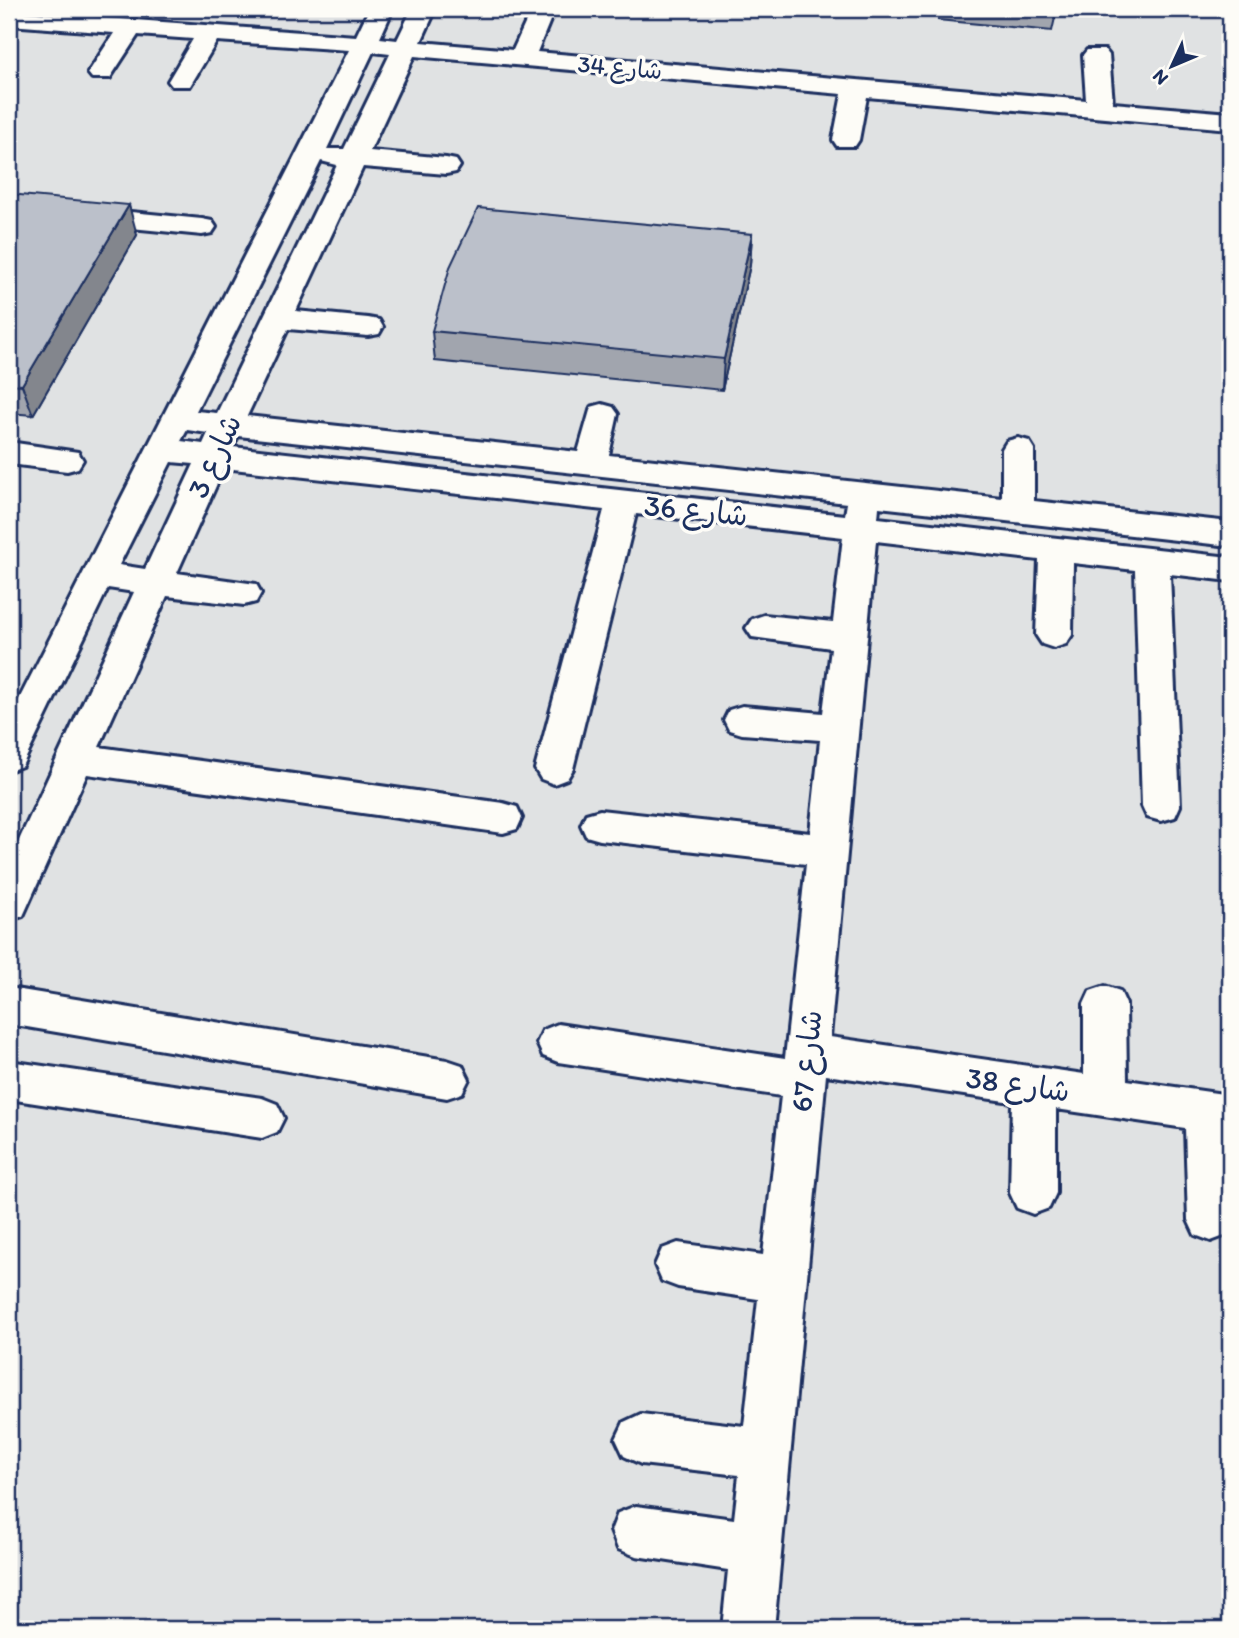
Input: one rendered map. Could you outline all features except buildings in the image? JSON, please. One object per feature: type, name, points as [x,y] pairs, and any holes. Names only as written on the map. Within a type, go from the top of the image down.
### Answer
[{"type":"street","name":"شارع 3","points":[[9,757],[97,575],[311,155],[380,9]]},
{"type":"street","name":"شارع 3","points":[[9,904],[228,425],[424,9]]},
{"type":"street","name":"شارع 34","points":[[9,18],[363,44],[1230,121]]},
{"type":"street","points":[[522,58],[539,18]]},
{"type":"street","points":[[101,73],[131,26]]},
{"type":"street","points":[[181,81],[211,32]]},
{"type":"street","points":[[1096,55],[1100,109]]},
{"type":"street","points":[[846,140],[856,88]]},
{"type":"street","points":[[311,155],[446,166]]},
{"type":"street","points":[[9,208],[202,227]]},
{"type":"street","points":[[278,319],[368,327]]},
{"type":"street","points":[[591,464],[602,414]]},
{"type":"street","name":"شارع 36","points":[[177,419],[591,464],[862,511],[1056,550],[1230,569]]},
{"type":"street","points":[[1018,449],[1018,511]]},
{"type":"street","name":"شارع 36","points":[[162,450],[622,501],[862,511],[1018,511],[1230,534]]},
{"type":"street","points":[[9,453],[67,460]]},
{"type":"street","points":[[554,769],[622,501]]},
{"type":"street","name":"شارع 67","points":[[748,1629],[862,511]]},
{"type":"street","points":[[1054,635],[1056,550]]},
{"type":"street","points":[[1152,561],[1161,806]]},
{"type":"street","points":[[97,575],[244,593]]},
{"type":"street","points":[[764,628],[849,637]]},
{"type":"street","points":[[742,720],[840,728]]},
{"type":"street","points":[[76,758],[503,818]]},
{"type":"street","points":[[600,825],[827,851]]},
{"type":"street","points":[[1105,1004],[1105,1097]]},
{"type":"street","points":[[9,1006],[447,1079]]},
{"type":"street","name":"شارع 38","points":[[558,1043],[1034,1086],[1218,1113]]},
{"type":"street","points":[[9,1080],[262,1118]]},
{"type":"street","points":[[1033,1193],[1034,1086]]},
{"type":"street","points":[[1211,1220],[1218,1113]]},
{"type":"street","points":[[678,1265],[783,1280]]},
{"type":"street","points":[[641,1439],[766,1453]]},
{"type":"street","points":[[636,1531],[757,1548]]},
{"type":"shaded area","points":[[9,9],[1230,9],[1230,1629],[9,1629]]}]
